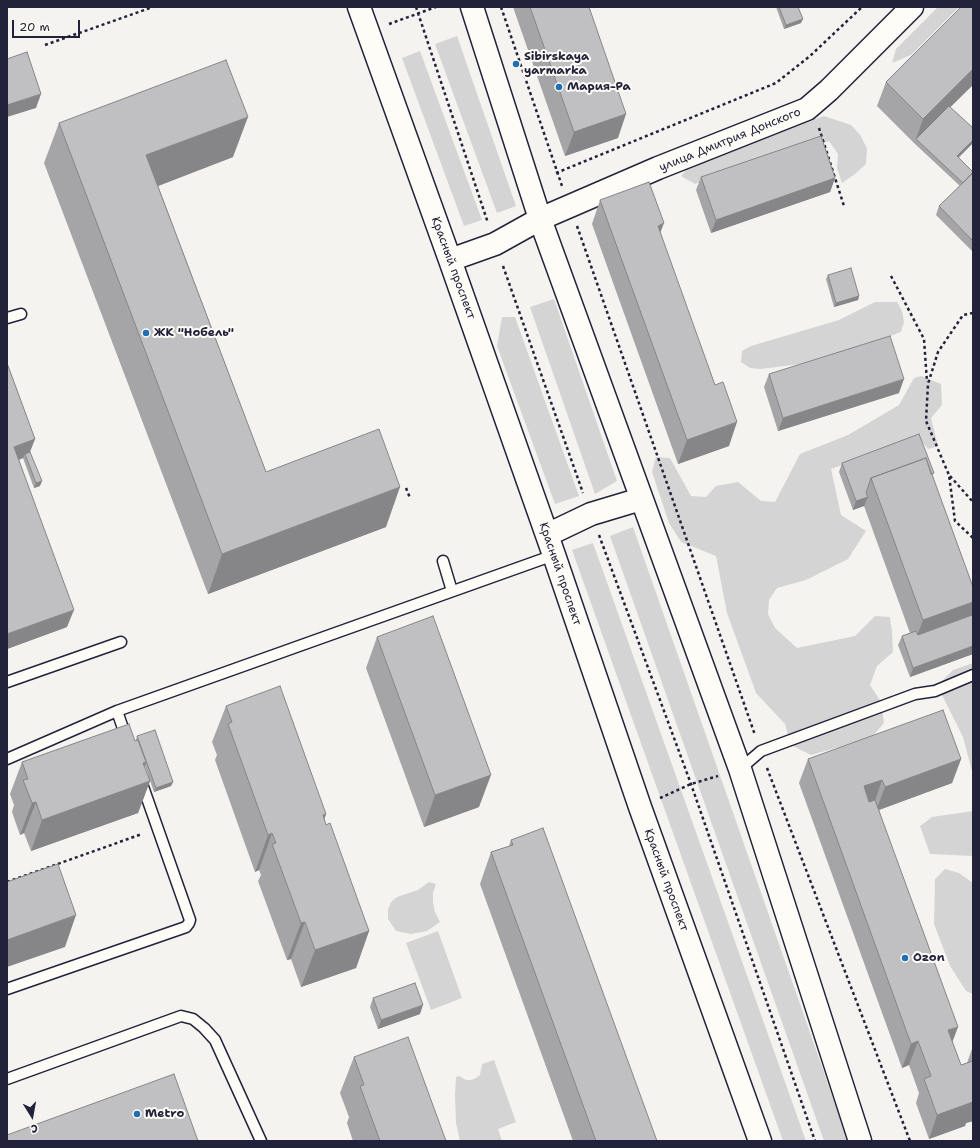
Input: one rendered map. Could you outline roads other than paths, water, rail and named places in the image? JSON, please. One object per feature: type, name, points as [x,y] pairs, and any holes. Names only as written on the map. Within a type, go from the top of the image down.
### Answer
[{"type":"main road","name":"Красный проспект","points":[[359,7],[450,260],[640,806],[760,1141]]},
{"type":"main road","points":[[472,7],[540,219],[740,769],[860,1141]]},
{"type":"main road","name":"улица Дмитрия Донского","points":[[450,260],[495,244],[540,219],[658,168],[807,108],[829,90],[912,7]]},
{"type":"main road","points":[[550,545],[591,514],[641,499]]},
{"type":"lane","points":[[7,318],[21,314]]},
{"type":"lane","points":[[7,759],[117,711],[452,591],[550,545]]},
{"type":"lane","points":[[443,561],[452,591]]},
{"type":"lane","points":[[7,682],[121,642]]},
{"type":"lane","points":[[740,769],[761,751],[915,694],[936,690],[973,675]]},
{"type":"lane","points":[[117,711],[131,752]]},
{"type":"lane","points":[[7,989],[186,927],[190,924],[190,920],[138,770]]},
{"type":"lane","points":[[7,1079],[180,1016],[193,1019],[215,1040],[261,1141]]},
{"type":"place","name":"Sibirskaya yarmarka","points":[[516,64]]},
{"type":"place","name":"Мария-Ра","points":[[559,87]]},
{"type":"place","name":"ЖК \"Нобель\"","points":[[146,333]]},
{"type":"place","name":"Ozon","points":[[905,958]]},
{"type":"place","name":"Metro","points":[[137,1114]]}]
